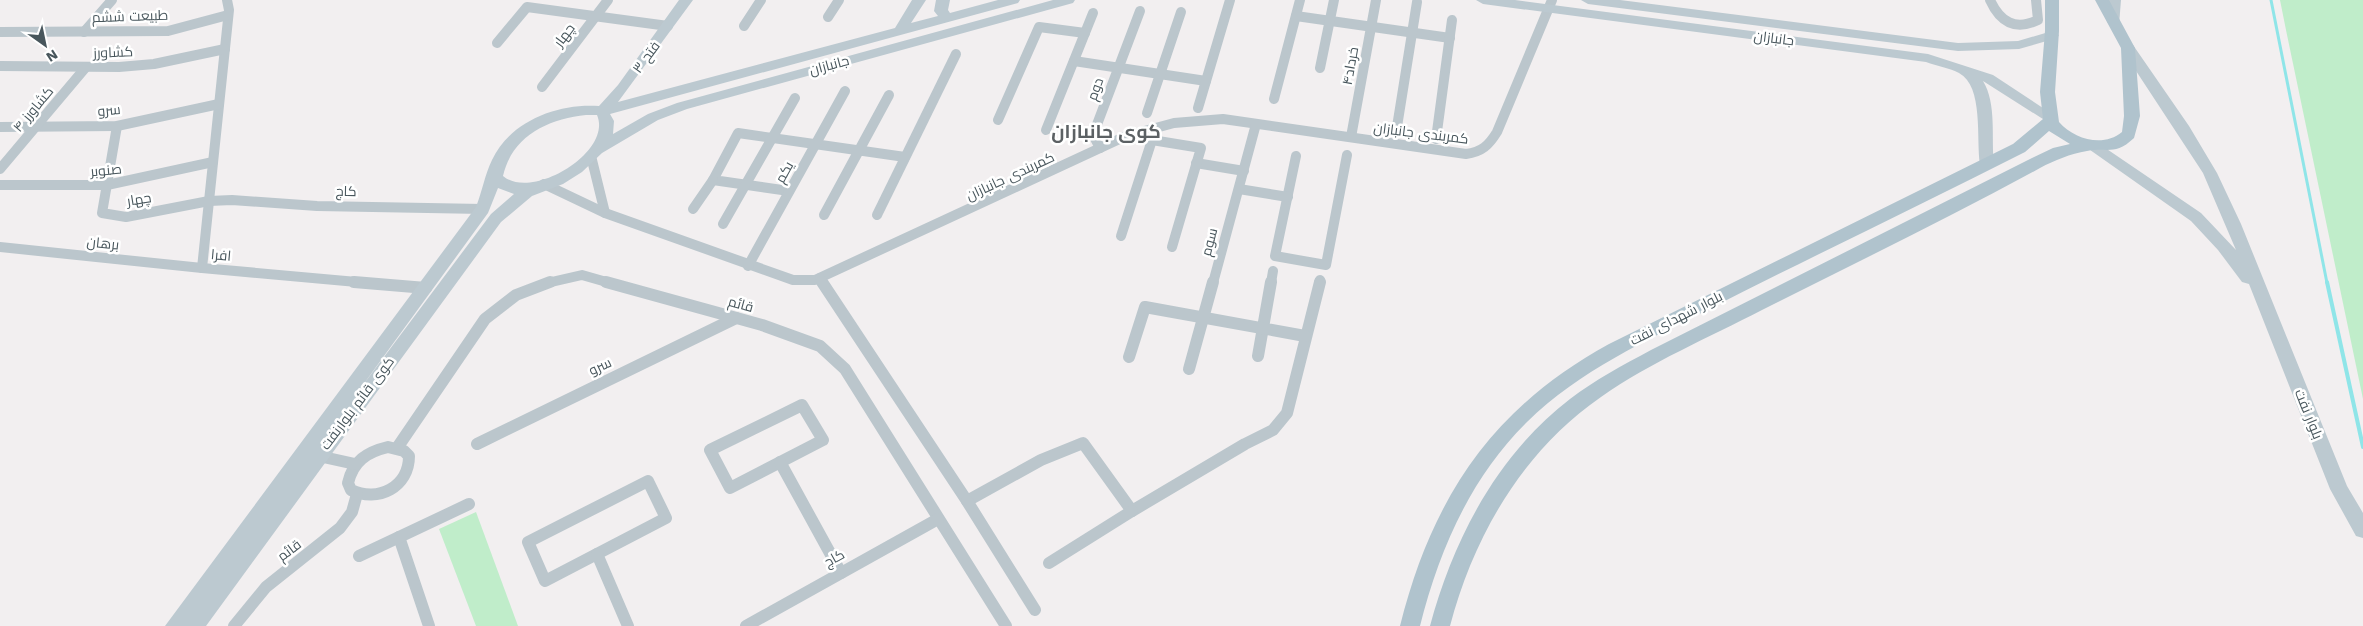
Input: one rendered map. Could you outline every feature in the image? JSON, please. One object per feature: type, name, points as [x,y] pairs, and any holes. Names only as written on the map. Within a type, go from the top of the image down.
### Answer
[{"type":"main road","points":[[2052,0],[2052,35],[2047,80],[2051,119],[2058,131],[2090,145],[2109,146],[2118,144],[2129,134],[2132,116],[2128,48],[2102,0]]},
{"type":"main road","name":"بلوار شهدای نفت","points":[[1410,626],[1429,562],[1445,524],[1463,491],[1499,441],[1545,394],[1610,352],[2019,148],[2051,119]]},
{"type":"main road","name":"بلوار شهدای نفت","points":[[1440,626],[1456,572],[1470,538],[1493,501],[1517,466],[1557,421],[1580,402],[1661,353],[2034,164],[2059,152],[2090,145]]},
{"type":"street","points":[[84,32],[112,0]]},
{"type":"street","name":"افرا","points":[[228,0],[202,268],[426,288]]},
{"type":"street","name":"چهار","points":[[542,87],[608,0]]},
{"type":"street","name":"فتح ۳","points":[[602,111],[623,88],[686,0]]},
{"type":"street","points":[[744,26],[761,0]]},
{"type":"street","points":[[828,17],[839,0]]},
{"type":"street","points":[[900,30],[919,0]]},
{"type":"street","points":[[943,0],[941,11],[947,18]]},
{"type":"street","name":"جانبازان","points":[[495,178],[500,156],[524,131],[542,120],[565,111],[585,108],[602,111],[1013,0]]},
{"type":"street","points":[[1198,108],[1230,0]]},
{"type":"street","points":[[1274,100],[1300,0]]},
{"type":"street","points":[[1320,68],[1334,0]]},
{"type":"street","name":"خرداد۴","points":[[1351,137],[1376,0]]},
{"type":"street","name":"جانبازان","points":[[1483,0],[1551,5],[1928,58],[1963,68],[2011,91],[2051,119]]},
{"type":"street","name":"جانبازان","points":[[1588,0],[1958,47],[2020,45],[2052,35]]},
{"type":"street","points":[[1990,0],[2000,19],[2008,24],[2029,25],[2038,20],[2036,0]]},
{"type":"street","points":[[2114,0],[2114,22]]},
{"type":"street","name":"جانبازان","points":[[538,187],[558,179],[581,166],[595,152],[653,117],[682,106],[1062,1]]},
{"type":"street","points":[[1396,133],[1417,2]]},
{"type":"street","points":[[497,43],[529,3],[596,16],[668,26]]},
{"type":"street","name":"کمربندی جانبازان","points":[[538,187],[748,266],[793,280],[820,278],[1100,148],[1155,125],[1192,120],[1223,119],[1466,154],[1476,153],[1488,148],[1551,5]]},
{"type":"street","points":[[1118,68],[1140,10]]},
{"type":"street","points":[[1147,113],[1181,12]]},
{"type":"street","points":[[1046,130],[1093,13]]},
{"type":"street","name":"طبیعت ششم","points":[[0,32],[168,31],[228,15]]},
{"type":"street","points":[[1296,16],[1450,38]]},
{"type":"street","points":[[1436,139],[1452,20]]},
{"type":"street","points":[[998,120],[1039,26],[1085,33]]},
{"type":"street","points":[[2128,48],[2184,130],[2210,173],[2233,224],[2261,296]]},
{"type":"street","name":"کشاورز","points":[[0,66],[86,67],[154,64],[224,49]]},
{"type":"street","points":[[877,215],[956,54]]},
{"type":"street","points":[[1074,61],[1206,81]]},
{"type":"street","name":"کشاورز ۴","points":[[0,168],[86,67]]},
{"type":"street","name":"دوم","points":[[1100,148],[1092,135],[1118,68]]},
{"type":"street","points":[[1963,68],[1976,82],[1981,93],[1987,164]]},
{"type":"street","name":"یکم","points":[[748,266],[845,91]]},
{"type":"street","points":[[824,215],[890,95]]},
{"type":"street","points":[[723,224],[795,98]]},
{"type":"street","name":"سرو","points":[[0,127],[117,126],[219,104]]},
{"type":"street","points":[[602,111],[607,117],[608,126],[595,152],[606,214]]},
{"type":"street","name":"سوم","points":[[1189,368],[1256,124]]},
{"type":"street","name":"چهار","points":[[117,126],[102,213],[126,217],[209,201]]},
{"type":"street","points":[[693,209],[713,180],[738,133],[816,143],[905,158]]},
{"type":"street","points":[[1121,236],[1152,140],[1201,148],[1172,246]]},
{"type":"street","points":[[2090,145],[2196,217],[2224,246],[2261,296]]},
{"type":"street","points":[[1296,156],[1275,256],[1326,265],[1346,155]]},
{"type":"street","name":"صنوبر","points":[[0,185],[107,185],[213,162]]},
{"type":"street","points":[[1196,163],[1244,171]]},
{"type":"street","points":[[495,178],[503,186],[516,190],[538,187]]},
{"type":"street","name":"کوی قائم بلوارنفت","points":[[194,626],[310,454],[426,288],[484,209],[495,178]]},
{"type":"street","points":[[713,180],[789,191]]},
{"type":"street","name":"کوی قائم بلوارنفت","points":[[175,626],[496,218],[538,187]]},
{"type":"street","points":[[1239,189],[1288,197]]},
{"type":"street","name":"کاج","points":[[209,201],[317,206],[484,209]]},
{"type":"street","name":"برهان","points":[[0,247],[202,268]]},
{"type":"street","points":[[1258,356],[1273,271]]},
{"type":"street","name":"قائم","points":[[397,448],[485,319],[516,295],[554,280],[582,275],[762,325],[820,346],[845,369],[1006,626]]},
{"type":"street","points":[[820,278],[967,501],[1035,610]]},
{"type":"street","points":[[1049,563],[1132,511],[1245,444],[1273,430],[1287,412],[1320,280]]},
{"type":"street","name":"بلوار نفت","points":[[2261,296],[2340,489],[2363,530]]},
{"type":"street","points":[[1129,358],[1145,307],[1204,316],[1305,336]]},
{"type":"street","name":"سرو","points":[[477,444],[736,318]]},
{"type":"street","points":[[802,405],[823,440],[780,462],[730,488],[710,450],[802,405]]},
{"type":"street","points":[[967,501],[1041,460],[1083,443],[1132,511]]},
{"type":"street","points":[[397,448],[404,450],[410,462],[404,478],[387,492],[366,496],[351,490],[348,483],[349,475],[355,464],[369,453],[378,449],[397,448]]},
{"type":"street","points":[[310,454],[355,464]]},
{"type":"street","points":[[780,462],[840,573]]},
{"type":"street","points":[[648,482],[666,518],[597,554],[545,581],[528,542],[648,482]]},
{"type":"street","name":"قائم","points":[[234,626],[266,587],[340,528],[352,512],[357,494]]},
{"type":"street","points":[[359,556],[469,504]]},
{"type":"street","name":"کاج","points":[[746,626],[938,520]]},
{"type":"street","points":[[399,537],[429,626]]},
{"type":"street","points":[[597,554],[628,626]]},
{"type":"green space","points":[[2280,0],[2363,0],[2363,399],[2286,30]]},
{"type":"green space","points":[[476,512],[518,626],[476,626],[439,529]]},
{"type":"waterway","points":[[2271,0],[2327,283]]},
{"type":"waterway","points":[[2327,282],[2363,447]]},
{"type":"district","name":"کوی جانبازان","points":[[1106,131]]}]
